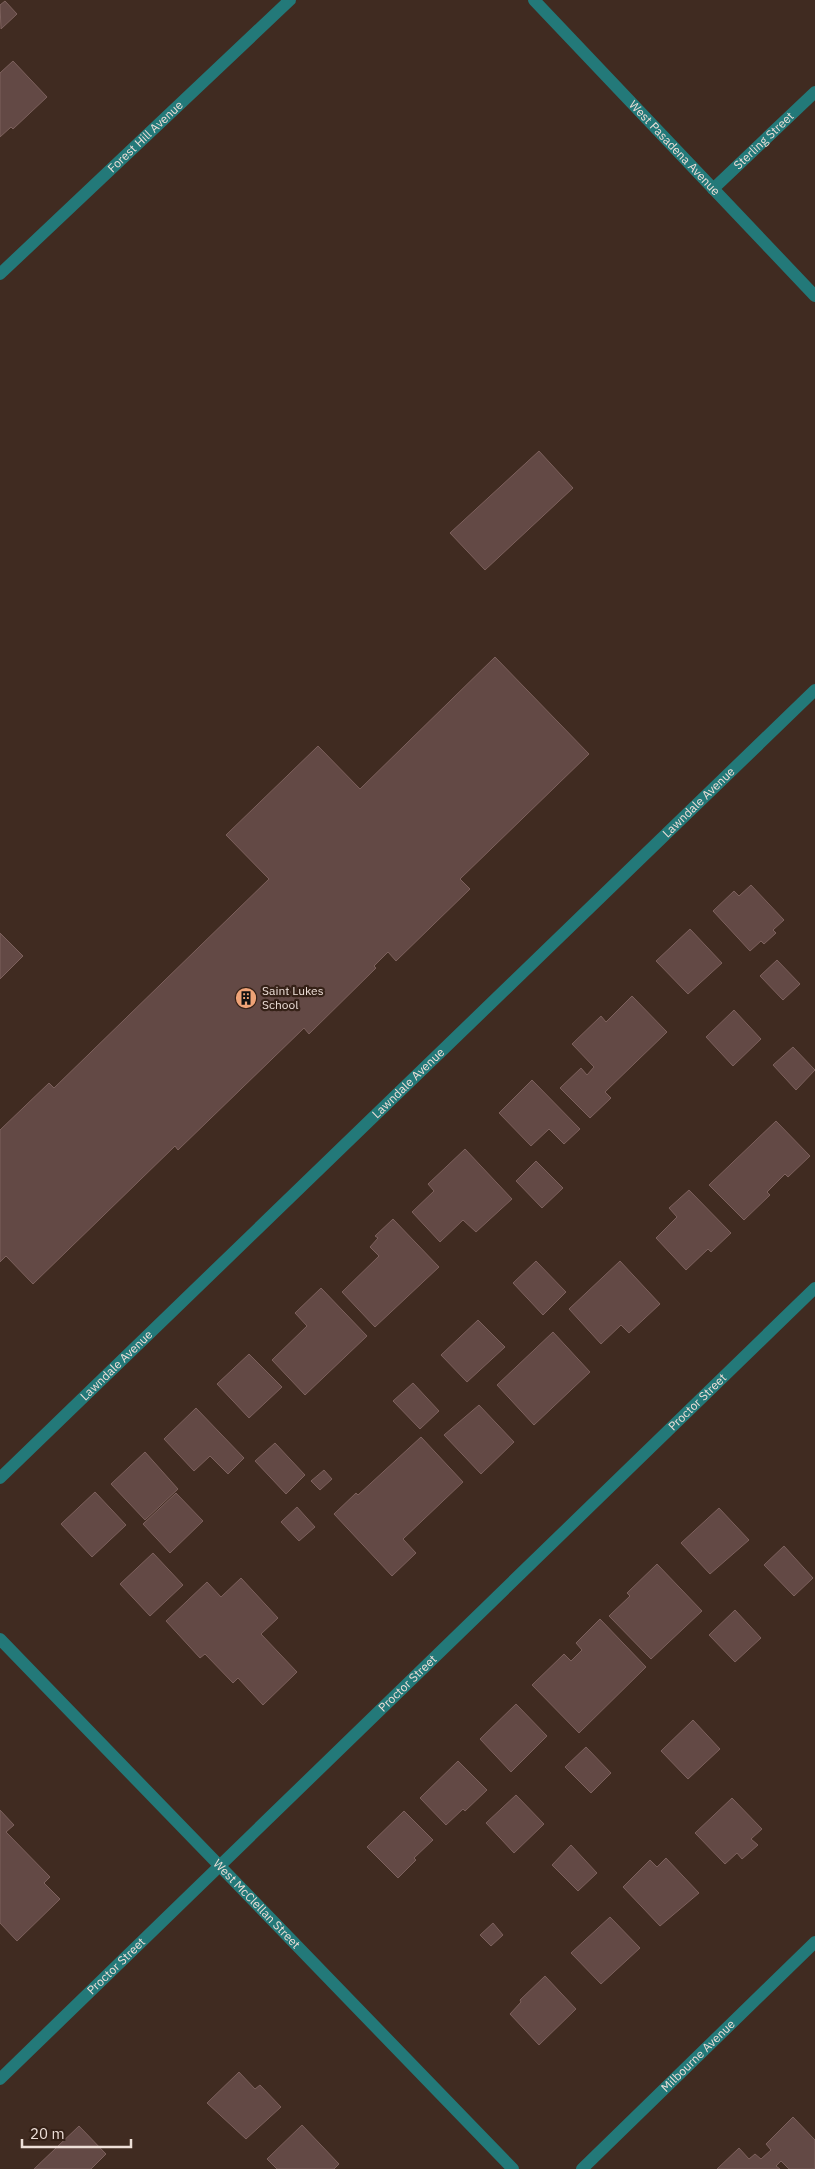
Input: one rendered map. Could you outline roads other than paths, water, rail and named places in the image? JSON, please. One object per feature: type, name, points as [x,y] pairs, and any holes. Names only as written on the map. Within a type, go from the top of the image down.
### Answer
[{"type":"street","name":"Forest Hill Avenue","points":[[0,274],[290,0]]},
{"type":"street","name":"West Pasadena Avenue","points":[[534,0],[815,296]]},
{"type":"street","name":"Sterling Street","points":[[713,189],[815,92]]},
{"type":"street","name":"Lawndale Avenue","points":[[0,1478],[815,690]]},
{"type":"street","name":"Proctor Street","points":[[0,2079],[815,1288]]},
{"type":"street","name":"West McClellan Street","points":[[0,1639],[513,2169]]},
{"type":"street","name":"Milbourne Avenue","points":[[582,2169],[815,1942]]},
{"type":"place","name":"Saint Lukes School","points":[[246,998]]}]
